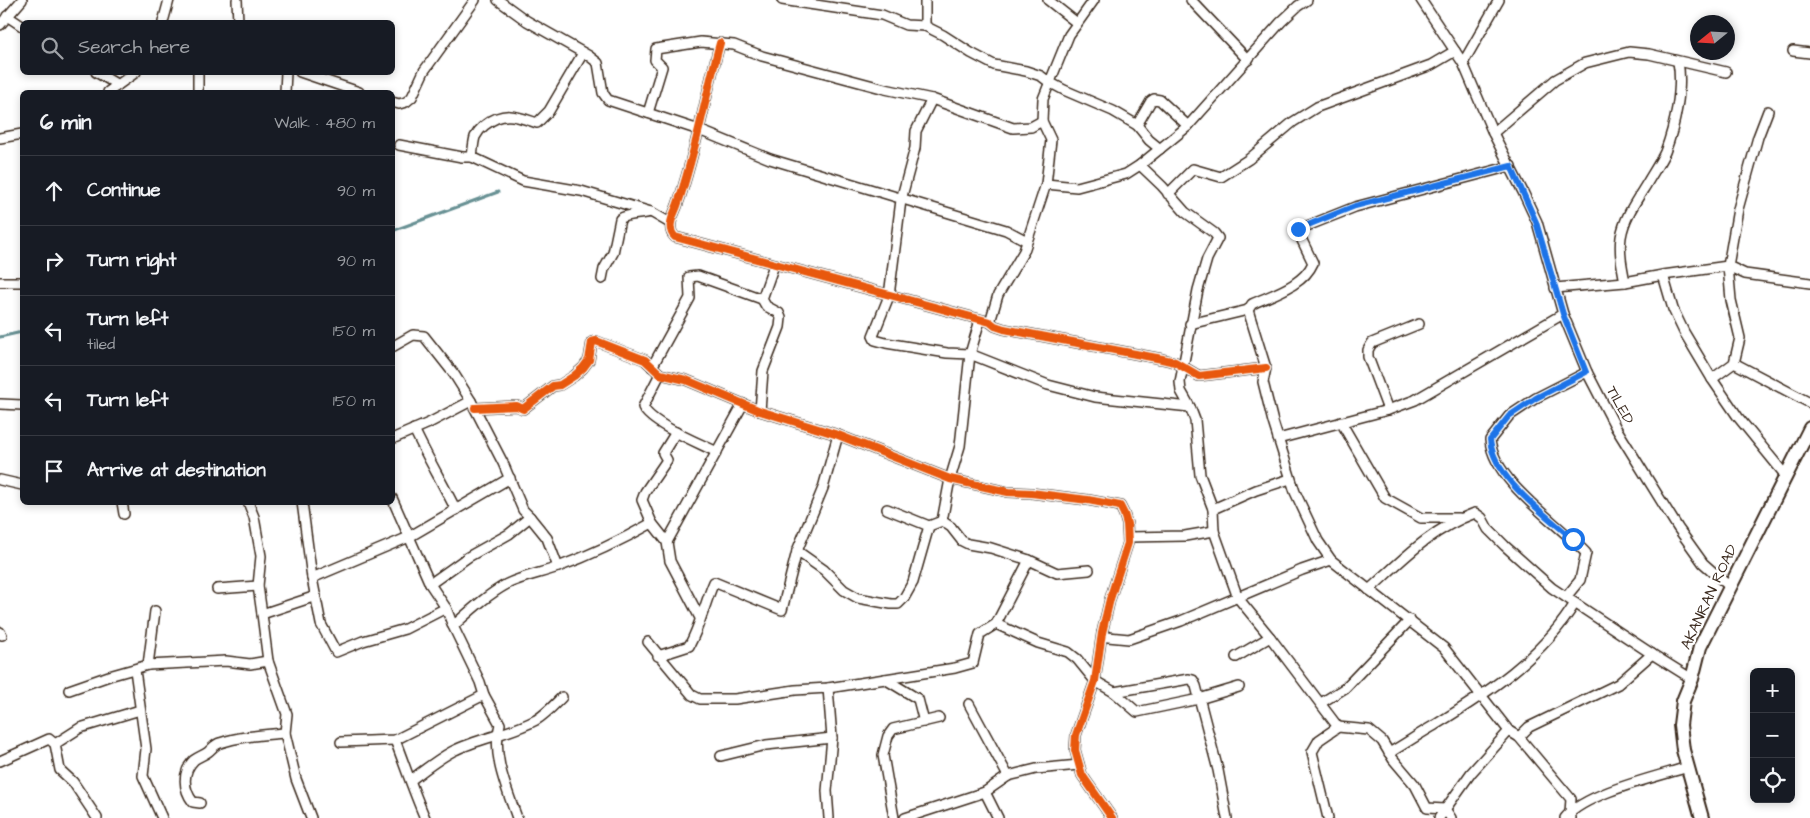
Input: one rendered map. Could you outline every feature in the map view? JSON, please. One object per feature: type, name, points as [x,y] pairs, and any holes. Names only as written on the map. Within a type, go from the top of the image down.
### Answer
[{"type":"main road","name":"AKANRAN ROAD","points":[[1702,818],[1683,750],[1680,726],[1683,701],[1692,679],[1700,647],[1810,428]]},
{"type":"street","points":[[0,25],[22,0]]},
{"type":"street","points":[[163,20],[168,0]]},
{"type":"street","points":[[237,0],[238,20]]},
{"type":"street","points":[[395,103],[406,102],[412,97],[424,71],[475,0]]},
{"type":"street","points":[[498,0],[527,21],[583,53],[598,64],[603,93],[608,100],[700,130],[770,159],[1006,230],[1027,241]]},
{"type":"street","points":[[782,0],[882,15],[906,25],[925,26],[994,65],[1041,76],[1049,82],[1113,111],[1137,126],[1156,152],[1152,177]]},
{"type":"street","points":[[925,0],[925,26]]},
{"type":"street","points":[[1048,0],[1077,23]]},
{"type":"street","points":[[942,521],[950,479],[960,446],[970,354],[998,295],[1024,251],[1046,184],[1051,140],[1042,121],[1043,99],[1069,34],[1094,0]]},
{"type":"street","points":[[1191,0],[1248,60]]},
{"type":"street","points":[[1046,184],[1077,187],[1126,174],[1140,165],[1188,126],[1281,22],[1307,0]]},
{"type":"street","name":"TILED","points":[[1421,0],[1463,62],[1492,133],[1511,166],[1536,222],[1563,314],[1586,372],[1616,428],[1678,528],[1703,563],[1730,586]]},
{"type":"street","points":[[1463,62],[1499,0]]},
{"type":"street","points":[[7,16],[20,25]]},
{"type":"street","points":[[648,113],[662,67],[655,60],[656,49],[701,42],[734,45],[762,56],[932,99],[1013,128],[1034,126],[1042,121]]},
{"type":"street","points":[[720,43],[700,130],[670,223],[672,234],[675,238],[985,321],[995,326],[1175,362],[1199,376],[1266,368]]},
{"type":"street","points":[[1168,194],[1193,169],[1222,176],[1235,169],[1293,122],[1317,107],[1431,65],[1455,51]]},
{"type":"street","points":[[1793,51],[1810,52]]},
{"type":"street","points":[[1492,133],[1555,80],[1585,63],[1629,52],[1649,54],[1726,72]]},
{"type":"street","points":[[472,157],[476,136],[498,116],[516,116],[537,123],[548,110],[583,53]]},
{"type":"street","points":[[1624,282],[1620,255],[1621,236],[1624,224],[1664,153],[1676,113],[1678,62]]},
{"type":"street","points":[[101,75],[118,85]]},
{"type":"street","points":[[111,90],[132,75]]},
{"type":"street","points":[[198,75],[198,90]]},
{"type":"street","points":[[285,90],[286,75]]},
{"type":"street","points":[[309,75],[353,90]]},
{"type":"street","points":[[932,99],[916,131],[915,148],[902,200],[889,296],[872,336],[875,340],[947,353],[970,354],[1048,385],[1095,397],[1190,407]]},
{"type":"street","points":[[1137,126],[1150,101],[1154,99],[1160,100],[1188,126]]},
{"type":"street","points":[[1712,379],[1734,363],[1740,338],[1731,300],[1728,266],[1738,209],[1758,137],[1768,111]]},
{"type":"street","points":[[1034,126],[1051,140]]},
{"type":"street","points":[[0,138],[20,134]]},
{"type":"street","points":[[399,145],[462,157],[472,157],[523,181],[581,192],[651,212],[670,223]]},
{"type":"street","points":[[1140,165],[1185,212],[1218,238],[1206,259],[1184,352],[1180,382],[1181,390],[1195,420],[1200,475],[1213,509],[1214,531],[1238,598],[1338,727]]},
{"type":"street","points":[[1190,324],[1248,310],[1252,304],[1300,280],[1309,273],[1313,263],[1296,230],[1355,206],[1511,166]]},
{"type":"street","points":[[602,280],[604,269],[614,253],[620,219],[626,216],[651,212]]},
{"type":"street","points":[[762,299],[774,264]]},
{"type":"street","points":[[1555,288],[1624,282],[1728,266],[1744,274],[1810,283]]},
{"type":"street","points":[[1663,275],[1673,309],[1680,324],[1712,379],[1738,417],[1786,476]]},
{"type":"street","points":[[652,367],[690,298],[688,277],[698,276],[762,299],[766,306],[779,313],[781,318],[780,327],[763,371],[760,411]]},
{"type":"street","points":[[0,282],[20,282]]},
{"type":"street","points":[[1248,310],[1266,368],[1263,382],[1278,439],[1295,492],[1318,541],[1331,560],[1444,648],[1509,731],[1519,737],[1571,799],[1569,816]]},
{"type":"street","points":[[1278,439],[1288,438],[1388,410],[1415,400],[1563,314]]},
{"type":"street","points":[[1388,410],[1368,358],[1368,350],[1372,343],[1419,324]]},
{"type":"street","points":[[395,345],[413,336],[424,336],[454,374],[473,404],[524,510],[547,538],[558,567]]},
{"type":"street","points":[[395,438],[473,404],[517,406],[524,409],[553,386],[560,385],[583,368],[589,360],[591,344],[594,341],[601,342],[645,360],[660,374],[686,380],[760,411],[838,435],[950,479],[1008,492],[1050,495],[1120,506],[1124,514],[1129,537],[1110,600],[1102,634],[1095,681],[1076,735],[1075,750],[1082,775],[1112,818]]},
{"type":"street","points":[[1175,362],[1184,352]]},
{"type":"street","points":[[1734,363],[1810,403]]},
{"type":"street","points":[[1250,370],[1263,382]]},
{"type":"street","points":[[1566,597],[1580,580],[1586,552],[1514,487],[1497,461],[1491,448],[1490,440],[1509,416],[1536,398],[1586,372]]},
{"type":"street","points":[[660,374],[643,407],[646,412],[676,432],[717,452]]},
{"type":"street","points":[[0,404],[20,405]]},
{"type":"street","points":[[700,618],[670,561],[667,542],[742,404]]},
{"type":"street","points":[[1341,422],[1385,498],[1421,518],[1462,518]]},
{"type":"street","points":[[414,429],[428,460],[456,510]]},
{"type":"street","points":[[667,542],[652,523],[642,500],[645,492],[667,460],[662,453],[676,432]]},
{"type":"street","points":[[658,656],[689,646],[698,629],[700,618],[714,582],[782,610],[797,551],[824,488],[838,435]]},
{"type":"street","points":[[312,578],[409,537],[510,478]]},
{"type":"street","points":[[1213,509],[1256,490],[1290,478]]},
{"type":"street","points":[[0,480],[20,484]]},
{"type":"street","points":[[122,505],[124,514]]},
{"type":"street","points":[[249,505],[254,517],[261,556],[258,586],[268,661],[287,714],[285,732],[296,779],[312,818]]},
{"type":"street","points":[[302,505],[312,578],[321,624],[336,652],[363,641],[405,630],[446,608]]},
{"type":"street","points":[[395,505],[430,584],[446,608],[480,682],[484,695],[500,724],[497,736],[503,783],[517,818]]},
{"type":"street","points":[[887,509],[929,526],[942,521]]},
{"type":"street","points":[[1369,590],[1427,538],[1462,518],[1475,513],[1482,518],[1488,529],[1505,546],[1552,588],[1692,679]]},
{"type":"street","points":[[430,584],[468,558],[509,534],[530,517]]},
{"type":"street","points":[[942,521],[951,527],[962,541],[968,544],[991,548],[1058,572],[1089,570]]},
{"type":"street","points":[[453,626],[481,602],[508,583],[558,567],[622,539],[652,523]]},
{"type":"street","points":[[797,551],[824,570],[844,590],[858,598],[898,604],[904,598],[913,582],[929,526]]},
{"type":"street","points":[[1129,537],[1185,536],[1214,531]]},
{"type":"street","points":[[648,642],[692,695],[700,699],[735,699],[795,690],[828,688],[943,670],[973,663],[980,634],[996,624],[1028,560]]},
{"type":"street","points":[[1102,634],[1108,637],[1129,639],[1181,621],[1302,570],[1331,560]]},
{"type":"street","points":[[217,589],[258,586]]},
{"type":"street","points":[[262,614],[316,596]]},
{"type":"street","points":[[1389,753],[1481,696],[1541,648],[1575,603]]},
{"type":"street","points":[[148,665],[155,611]]},
{"type":"street","points":[[1321,703],[1345,688],[1410,620]]},
{"type":"street","points":[[996,624],[1038,644],[1068,652],[1077,659],[1095,681],[1114,692],[1137,712],[1239,687]]},
{"type":"street","points":[[1236,657],[1270,637]]},
{"type":"street","points":[[1519,737],[1529,727],[1618,684],[1652,654]]},
{"type":"street","points":[[69,690],[148,665],[226,661],[250,664],[268,661]]},
{"type":"street","points":[[135,670],[146,749],[143,776],[162,818]]},
{"type":"street","points":[[885,679],[918,699],[924,722]]},
{"type":"street","points":[[1114,692],[1189,679],[1193,680],[1218,770],[1227,818]]},
{"type":"street","points":[[828,688],[832,738],[827,791],[829,818]]},
{"type":"street","points":[[341,742],[396,740],[484,695]]},
{"type":"street","points":[[411,780],[451,752],[536,720],[548,712],[562,697]]},
{"type":"street","points":[[969,704],[1008,776]]},
{"type":"street","points":[[55,744],[80,728],[140,710]]},
{"type":"street","points":[[894,818],[883,754],[888,736],[893,729],[940,718]]},
{"type":"street","points":[[1328,818],[1312,752],[1319,740],[1338,727],[1369,730],[1382,741],[1389,753],[1415,785],[1427,808],[1444,810],[1451,818]]},
{"type":"street","points":[[1439,818],[1471,773],[1509,731]]},
{"type":"street","points":[[200,803],[193,802],[187,795],[184,782],[187,769],[195,760],[208,752],[217,743],[249,736],[285,732]]},
{"type":"street","points":[[721,756],[766,745],[832,738]]},
{"type":"street","points":[[0,761],[49,739],[55,744],[60,770],[73,782],[97,818]]},
{"type":"street","points":[[396,740],[411,780],[414,794],[426,818]]},
{"type":"street","points":[[905,818],[985,792],[1008,776],[1036,769],[1079,765]]},
{"type":"street","points":[[1569,816],[1604,793],[1688,767]]},
{"type":"street","points":[[985,792],[998,818]]},
{"type":"waterway","points":[[395,230],[498,192]]},
{"type":"waterway","points":[[0,337],[20,332]]},
{"type":"cycle path","points":[[720,43],[690,166],[671,222],[671,230],[675,237],[990,322],[1004,329],[1175,362],[1199,376],[1266,368]]},
{"type":"cycle path","points":[[475,408],[517,406],[523,409],[553,386],[560,385],[583,368],[589,360],[592,342],[596,341],[645,360],[660,374],[686,380],[760,411],[838,435],[950,479],[1008,492],[1088,500],[1120,506],[1127,524],[1128,543],[1110,599],[1102,633],[1095,681],[1076,735],[1075,750],[1082,775],[1112,818]]},
{"type":"route","points":[[1298,229],[1355,206],[1511,166],[1536,222],[1563,314],[1586,372],[1536,398],[1509,416],[1490,440],[1491,448],[1514,487],[1573,539]]}]
